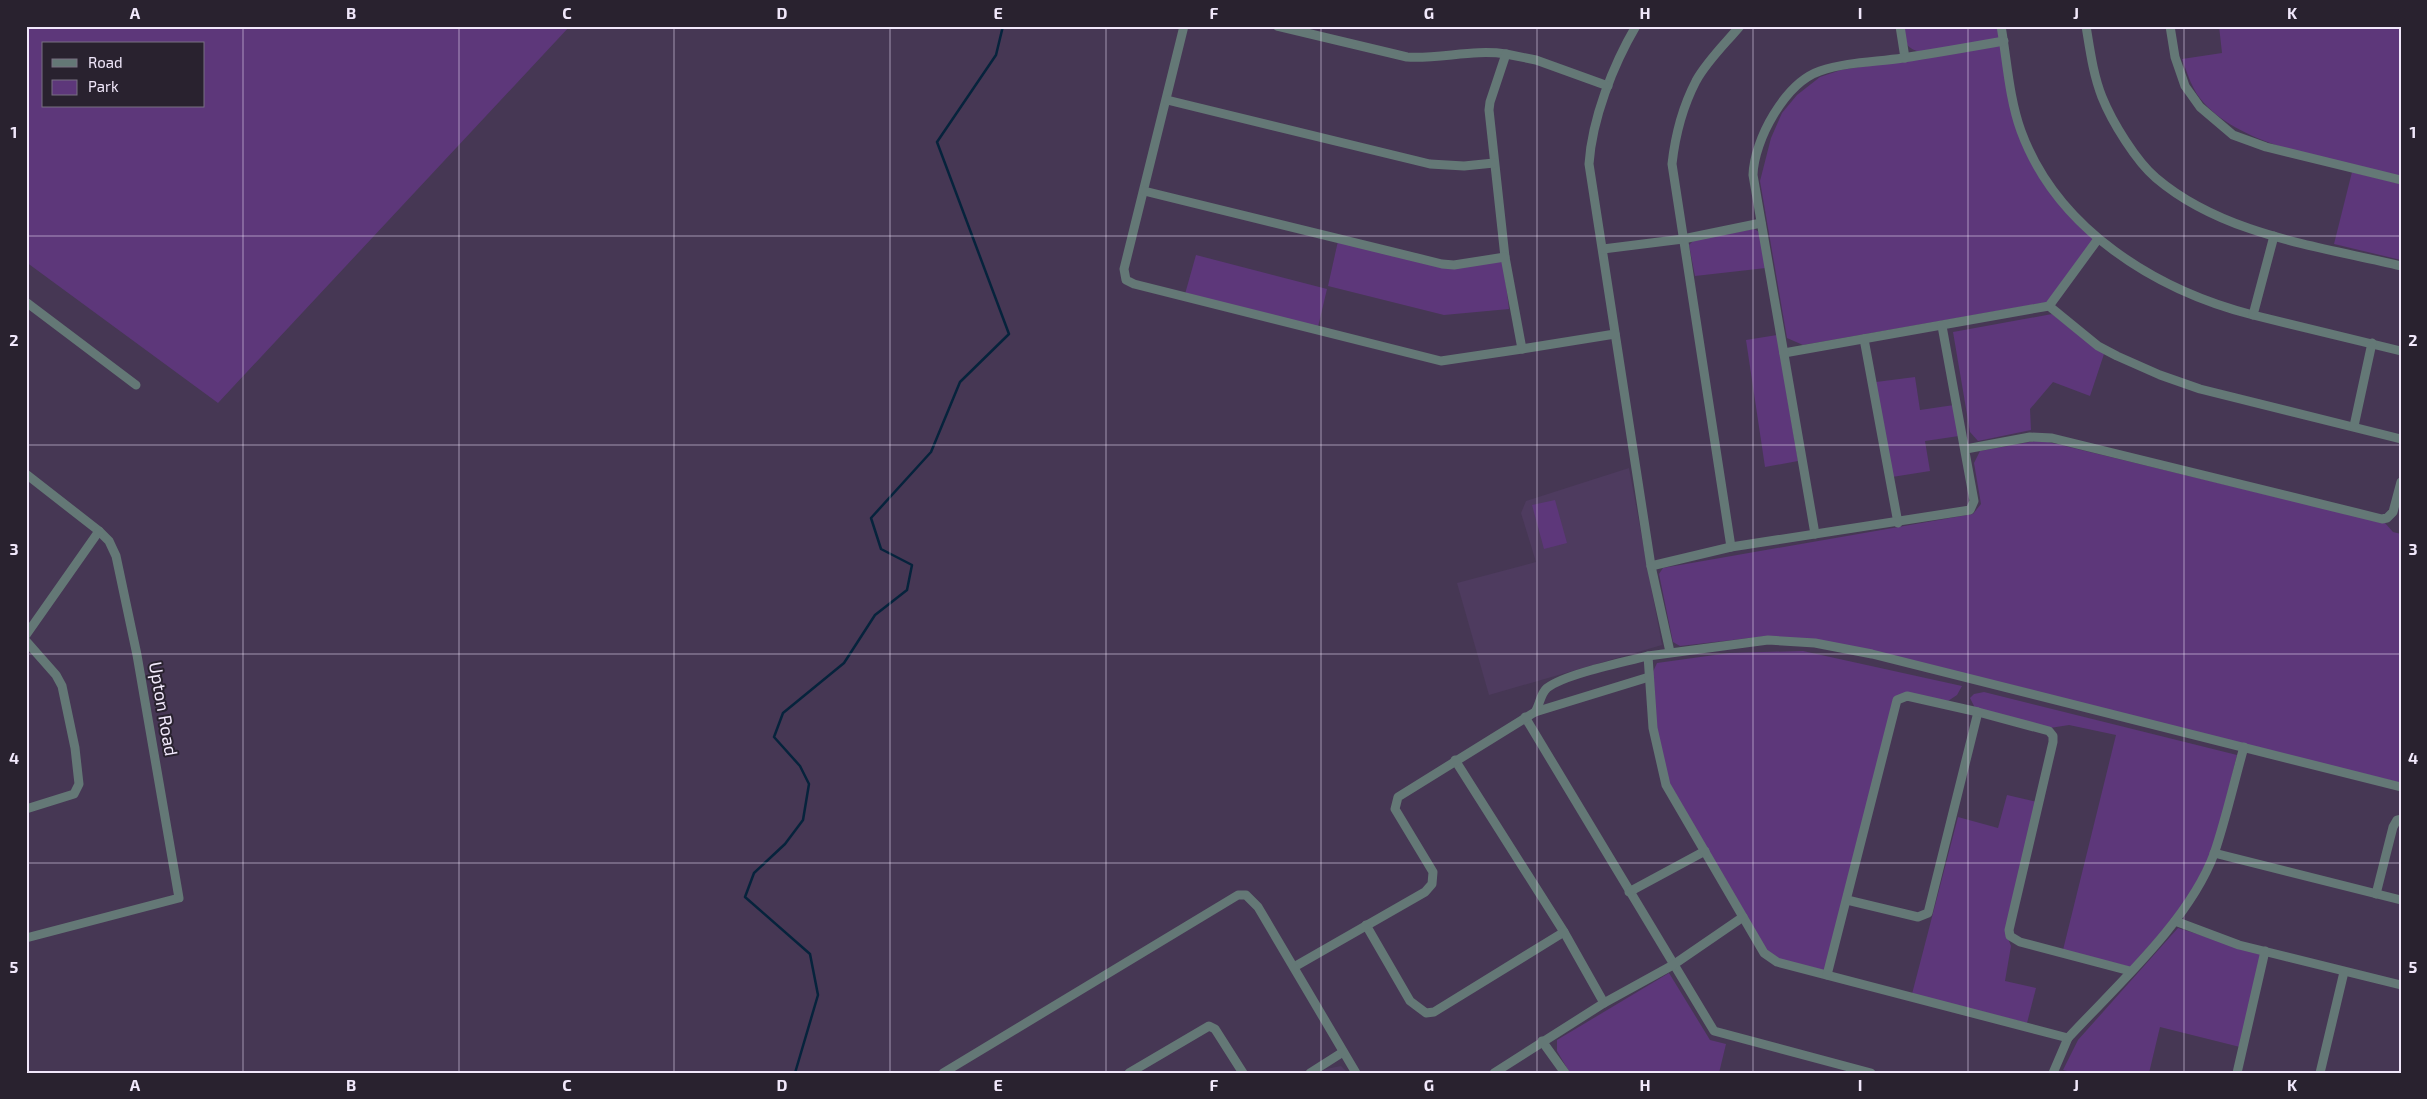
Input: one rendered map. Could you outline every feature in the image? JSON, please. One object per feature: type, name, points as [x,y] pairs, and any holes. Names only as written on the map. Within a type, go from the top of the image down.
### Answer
[{"type":"street","points":[[1184,26],[1124,269],[1124,276],[1129,282],[1441,361],[1615,334]]},
{"type":"street","points":[[1277,26],[1407,57],[1429,57],[1477,51],[1506,54],[1536,60],[1608,86]]},
{"type":"street","points":[[1636,26],[1608,86],[1590,149],[1589,164],[1651,566],[1670,652]]},
{"type":"street","points":[[1732,547],[1672,172],[1675,144],[1696,82],[1712,59],[1740,26]]},
{"type":"street","points":[[1900,26],[1905,58]]},
{"type":"street","points":[[2001,26],[2016,113],[2034,160],[2042,176],[2061,203],[2098,240],[2132,263],[2187,293],[2216,306],[2401,351]]},
{"type":"street","points":[[2086,26],[2094,72],[2102,97],[2117,127],[2156,178],[2195,204],[2239,225],[2274,236],[2401,266]]},
{"type":"street","points":[[2170,26],[2175,57],[2185,86],[2200,107],[2233,135],[2266,147],[2401,180]]},
{"type":"street","points":[[1815,534],[1753,175],[1754,162],[1760,140],[1792,89],[1819,71],[1839,66],[1905,58],[2004,41]]},
{"type":"street","points":[[1506,54],[1489,106],[1505,257],[1522,349]]},
{"type":"street","points":[[1167,100],[1430,164],[1464,166],[1494,163]]},
{"type":"street","points":[[1144,191],[1442,264],[1454,265],[1505,257]]},
{"type":"street","points":[[1603,249],[1683,239],[1761,222]]},
{"type":"street","points":[[2253,315],[2274,236]]},
{"type":"street","points":[[1784,353],[2050,306],[2098,240]]},
{"type":"street","points":[[26,302],[136,385]]},
{"type":"street","points":[[2050,306],[2098,346],[2160,375],[2200,389],[2401,439]]},
{"type":"street","points":[[1651,566],[1732,547],[1898,523],[1970,510],[1974,501],[1942,326]]},
{"type":"street","points":[[1864,339],[1898,523]]},
{"type":"street","points":[[2354,426],[2372,344]]},
{"type":"street","points":[[1966,449],[2030,437],[2047,438],[2382,519],[2387,518],[2393,512],[2401,482]]},
{"type":"street","name":"Upton Road","points":[[26,474],[99,531],[109,541],[116,556],[125,593],[179,898],[26,938]]},
{"type":"street","points":[[26,635],[99,531]]},
{"type":"street","points":[[1535,712],[1544,692],[1551,686],[1589,672],[1648,656],[1768,640],[1815,643],[1872,654],[2401,787]]},
{"type":"street","points":[[26,641],[56,675],[62,686],[75,748],[79,784],[74,794],[26,809]]},
{"type":"street","points":[[1648,656],[1653,728],[1666,785],[1764,953],[1777,962],[2068,1038]]},
{"type":"street","points":[[1294,967],[1425,892],[1432,884],[1432,872],[1395,805],[1401,794],[1524,717],[1649,677]]},
{"type":"street","points":[[1826,975],[1847,900],[1897,700],[1906,696],[2042,728],[2052,736],[2009,930],[2010,936],[2020,942],[2130,971]]},
{"type":"street","points":[[1847,900],[1918,916],[1928,913],[1978,712]]},
{"type":"street","points":[[1524,717],[1714,1031],[1871,1073]]},
{"type":"street","points":[[2053,1073],[2068,1038],[2175,921],[2204,874],[2214,854],[2244,747]]},
{"type":"street","points":[[1455,760],[1564,932],[1604,1003]]},
{"type":"street","points":[[2376,894],[2393,827],[2401,819]]},
{"type":"street","points":[[1629,892],[1704,851]]},
{"type":"street","points":[[2214,854],[2401,900]]},
{"type":"street","points":[[942,1073],[1238,895],[1246,895],[1253,901],[1356,1073]]},
{"type":"street","points":[[1494,1073],[1604,1003],[1673,965],[1743,917]]},
{"type":"street","points":[[2175,921],[2207,934],[2265,951],[2401,985]]},
{"type":"street","points":[[1366,925],[1410,1001],[1426,1013],[1434,1012],[1564,932]]},
{"type":"street","points":[[2237,1073],[2265,951]]},
{"type":"street","points":[[2320,1073],[2344,972]]},
{"type":"street","points":[[1129,1073],[1209,1026],[1215,1029],[1243,1073]]},
{"type":"street","points":[[1542,1041],[1565,1073]]},
{"type":"street","points":[[1310,1073],[1343,1052]]},
{"type":"shaded area","points":[[1629,468],[1662,645],[1489,695],[1457,583],[1536,562],[1521,513],[1526,501]]},
{"type":"shaded area","points":[[1341,1066],[1348,1073],[1319,1073],[1326,1069]]},
{"type":"green space","points":[[26,26],[570,26],[218,403],[26,262]]},
{"type":"green space","points":[[1902,26],[1999,26],[2002,39],[1920,52],[1908,46]]},
{"type":"green space","points":[[2219,26],[2401,26],[2401,176],[2296,152],[2244,132],[2222,119],[2196,93],[2182,59],[2222,53]]},
{"type":"green space","points":[[2001,45],[2013,113],[2040,177],[2094,240],[2048,302],[1803,345],[1787,338],[1760,181],[1771,138],[1782,113],[1797,95],[1820,77],[1841,70]]},
{"type":"green space","points":[[2352,172],[2401,184],[2401,260],[2334,244]]},
{"type":"green space","points":[[1754,229],[1761,233],[1766,268],[1695,276],[1689,245],[1694,240]]},
{"type":"green space","points":[[1338,241],[1428,264],[1503,260],[1509,309],[1444,315],[1328,286]]},
{"type":"green space","points":[[1196,255],[1327,289],[1318,327],[1185,294]]},
{"type":"green space","points":[[2052,314],[2104,354],[2090,396],[2053,382],[2030,409],[2031,430],[1978,441],[1970,432],[1953,332]]},
{"type":"green space","points":[[1777,335],[1798,461],[1765,467],[1746,340]]},
{"type":"green space","points":[[1915,377],[1920,410],[1954,405],[1959,436],[1925,441],[1930,471],[1892,477],[1876,382]]},
{"type":"green space","points":[[2044,441],[2385,523],[2393,532],[2401,534],[2401,783],[1816,640],[1767,636],[1680,646],[1673,642],[1659,574],[1663,568],[1973,514],[1981,504],[1974,463],[1980,451]]},
{"type":"green space","points":[[1555,500],[1567,543],[1544,549],[1532,505]]},
{"type":"green space","points":[[1803,651],[1962,686],[1957,695],[1948,701],[1901,694],[1825,973],[1778,960],[1766,952],[1668,785],[1660,757],[1651,676],[1657,663],[1729,653]]},
{"type":"green space","points":[[1984,692],[2237,755],[2218,830],[2202,873],[2179,911],[2130,967],[2063,950],[2116,735],[2069,725],[2050,728],[1975,708],[1970,698],[1974,694]]},
{"type":"green space","points":[[2007,795],[2037,802],[2005,931],[2011,946],[2005,981],[2036,988],[2027,1023],[1912,994],[1958,817],[1998,828]]},
{"type":"green space","points":[[2178,928],[2262,954],[2240,1047],[2160,1027],[2149,1073],[2075,1073],[2063,1070],[2078,1040]]},
{"type":"green space","points":[[1669,973],[1710,1040],[1726,1044],[1719,1073],[1570,1073],[1557,1051],[1557,1040]]},
{"type":"waterway","points":[[795,1073],[818,995],[810,954],[745,897],[754,873],[785,844],[803,820],[809,784],[800,766],[774,737],[783,713],[844,663],[875,615],[907,590],[912,565],[881,549],[871,518],[931,452],[960,382],[1009,334],[937,142],[996,55],[1003,26]]}]
